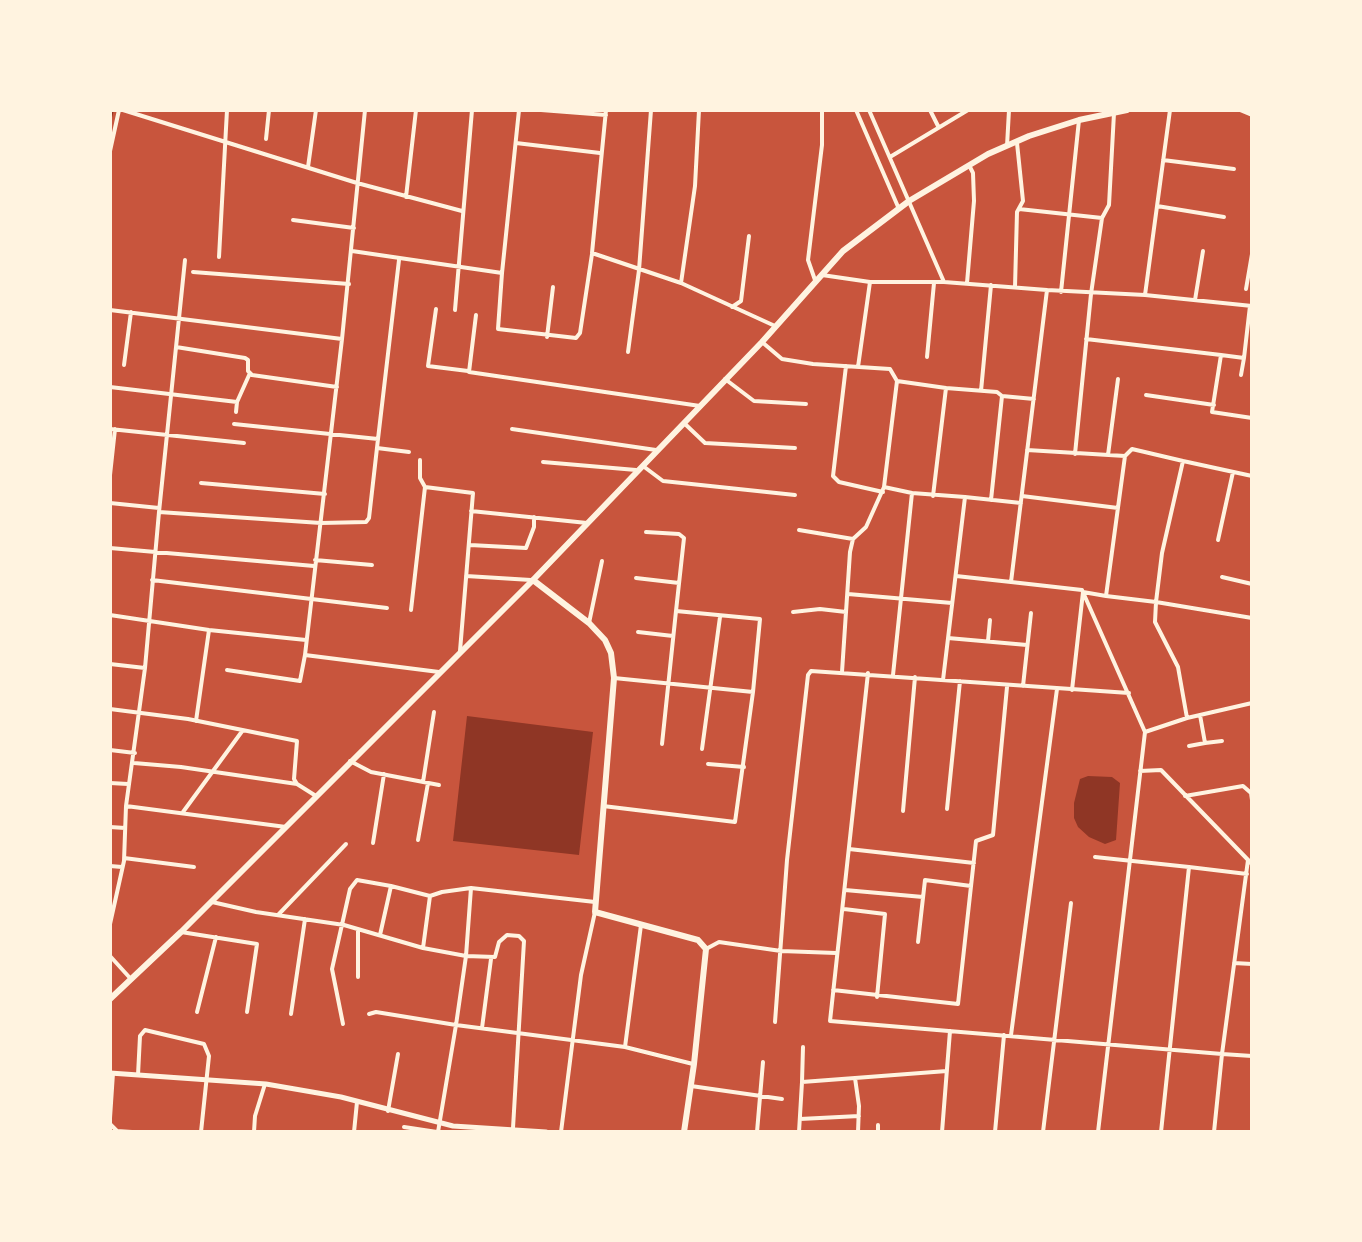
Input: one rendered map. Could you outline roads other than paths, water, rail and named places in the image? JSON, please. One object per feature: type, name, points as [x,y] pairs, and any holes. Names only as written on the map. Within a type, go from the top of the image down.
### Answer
[{"type":"main road","points":[[111,995],[212,902],[533,580],[762,342],[843,251],[909,201],[1007,146],[1079,120],[1127,110]]},
{"type":"main road","points":[[533,580],[589,623],[605,640],[611,653],[614,678],[595,912],[698,940],[706,949],[684,1132]]},
{"type":"street","points":[[110,151],[121,110],[357,183],[462,211]]},
{"type":"street","points":[[219,257],[227,110]]},
{"type":"street","points":[[266,139],[269,110]]},
{"type":"street","points":[[308,167],[316,110]]},
{"type":"street","points":[[227,670],[299,681],[302,678],[349,284],[365,110]]},
{"type":"street","points":[[406,197],[416,110]]},
{"type":"street","points":[[455,310],[472,110]]},
{"type":"street","points":[[519,110],[498,329],[571,339],[580,333],[592,253],[606,112],[541,110]]},
{"type":"street","points":[[628,352],[639,270],[651,110]]},
{"type":"street","points":[[681,283],[695,186],[699,110]]},
{"type":"street","points":[[822,110],[822,145],[808,260],[818,278],[967,283],[1061,292],[1145,295],[1251,306],[1241,375]]},
{"type":"street","points":[[856,110],[899,209]]},
{"type":"street","points":[[869,110],[944,282]]},
{"type":"street","points":[[930,110],[938,126]]},
{"type":"street","points":[[890,157],[968,110]]},
{"type":"street","points":[[1007,146],[1009,110]]},
{"type":"street","points":[[1145,295],[1170,110]]},
{"type":"street","points":[[1240,110],[1252,115]]},
{"type":"street","points":[[1075,454],[1091,294],[1102,218],[1109,205],[1114,113]]},
{"type":"street","points":[[1061,292],[1079,120]]},
{"type":"street","points":[[1015,287],[1019,209],[1023,201],[1016,142]]},
{"type":"street","points":[[516,143],[600,153]]},
{"type":"street","points":[[1163,160],[1234,169]]},
{"type":"street","points":[[967,283],[974,201],[973,173],[969,165]]},
{"type":"street","points":[[1157,206],[1224,217]]},
{"type":"street","points":[[1019,209],[1102,218]]},
{"type":"street","points":[[293,220],[354,228]]},
{"type":"street","points":[[732,307],[741,301],[749,236]]},
{"type":"street","points":[[352,251],[502,273]]},
{"type":"street","points":[[1195,300],[1203,251]]},
{"type":"street","points":[[592,253],[681,283],[775,326]]},
{"type":"street","points":[[1246,289],[1252,254]]},
{"type":"street","points":[[110,924],[124,858],[128,784],[134,763],[145,668],[185,260]]},
{"type":"street","points":[[110,503],[321,523],[366,522],[369,518],[399,260]]},
{"type":"street","points":[[193,272],[349,284]]},
{"type":"street","points":[[858,367],[870,282]]},
{"type":"street","points":[[927,357],[934,283]]},
{"type":"street","points":[[981,391],[991,285]]},
{"type":"street","points":[[547,337],[553,287]]},
{"type":"street","points":[[1011,582],[1047,290]]},
{"type":"street","points":[[436,309],[428,365],[700,406]]},
{"type":"street","points":[[110,310],[342,339]]},
{"type":"street","points":[[124,365],[131,312]]},
{"type":"street","points":[[469,372],[476,315]]},
{"type":"street","points":[[1086,339],[1244,358]]},
{"type":"street","points":[[762,342],[782,359],[890,369],[897,381],[884,489],[866,527],[853,539],[842,672]]},
{"type":"street","points":[[176,347],[245,358],[249,362],[250,373],[237,402],[236,412]]},
{"type":"street","points":[[1221,355],[1212,412],[1252,418]]},
{"type":"street","points":[[846,366],[833,476],[839,482],[933,496],[1021,503]]},
{"type":"street","points":[[250,373],[337,387]]},
{"type":"street","points":[[725,379],[754,401],[806,404]]},
{"type":"street","points":[[1108,455],[1118,379]]},
{"type":"street","points":[[897,381],[1034,399]]},
{"type":"street","points":[[110,387],[237,402]]},
{"type":"street","points":[[933,496],[946,388]]},
{"type":"street","points":[[1146,395],[1214,405]]},
{"type":"street","points":[[991,500],[1002,396]]},
{"type":"street","points":[[684,423],[705,443],[795,448]]},
{"type":"street","points":[[234,424],[378,439]]},
{"type":"street","points":[[110,475],[112,429],[244,443]]},
{"type":"street","points":[[512,429],[657,450]]},
{"type":"street","points":[[377,448],[409,452]]},
{"type":"street","points":[[1106,596],[1125,456],[1132,449],[1252,476]]},
{"type":"street","points":[[1027,450],[1125,456]]},
{"type":"street","points":[[411,610],[425,487],[420,478],[420,460]]},
{"type":"street","points":[[1183,461],[1162,553],[1155,622],[1178,667],[1187,718]]},
{"type":"street","points":[[543,462],[638,468],[663,481],[795,495]]},
{"type":"street","points":[[1218,540],[1233,472]]},
{"type":"street","points":[[201,483],[325,494]]},
{"type":"street","points":[[425,487],[473,493],[460,651]]},
{"type":"street","points":[[893,675],[912,493]]},
{"type":"street","points":[[1022,496],[1118,508]]},
{"type":"street","points":[[943,680],[965,497]]},
{"type":"street","points":[[471,511],[587,523]]},
{"type":"street","points":[[468,545],[526,548],[534,517]]},
{"type":"street","points":[[799,530],[853,539]]},
{"type":"street","points":[[646,532],[679,534],[684,538],[662,744]]},
{"type":"street","points":[[110,548],[372,565]]},
{"type":"street","points":[[589,623],[602,561]]},
{"type":"street","points":[[466,576],[533,580]]},
{"type":"street","points":[[956,576],[1075,587],[1083,592],[1252,618]]},
{"type":"street","points":[[1222,577],[1252,584]]},
{"type":"street","points":[[636,578],[679,583]]},
{"type":"street","points":[[152,580],[387,608]]},
{"type":"street","points":[[1072,690],[1083,592]]},
{"type":"street","points":[[1083,592],[1145,732],[1098,1132]]},
{"type":"street","points":[[848,594],[952,603]]},
{"type":"street","points":[[793,612],[820,609],[846,612]]},
{"type":"street","points":[[603,806],[735,822],[760,619],[676,611]]},
{"type":"street","points":[[1023,687],[1031,613]]},
{"type":"street","points":[[110,615],[306,640]]},
{"type":"street","points":[[702,749],[720,617]]},
{"type":"street","points":[[988,641],[990,620]]},
{"type":"street","points":[[196,721],[209,630]]},
{"type":"street","points":[[638,632],[673,636]]},
{"type":"street","points":[[948,638],[1027,645]]},
{"type":"street","points":[[305,655],[439,672]]},
{"type":"street","points":[[110,664],[145,668]]},
{"type":"street","points":[[775,1022],[787,860],[808,675],[816,669],[1129,693]]},
{"type":"street","points":[[868,673],[830,1021],[1252,1056]]},
{"type":"street","points":[[903,811],[915,677]]},
{"type":"street","points":[[614,678],[753,692]]},
{"type":"street","points":[[947,809],[960,681]]},
{"type":"street","points":[[833,990],[958,1004],[976,841],[993,835],[1007,686]]},
{"type":"street","points":[[1011,1035],[1057,689]]},
{"type":"street","points":[[1145,732],[1187,718],[1252,703]]},
{"type":"street","points":[[110,709],[140,711],[297,741],[294,779],[297,784]]},
{"type":"street","points":[[418,840],[434,712]]},
{"type":"street","points":[[1200,715],[1205,743]]},
{"type":"street","points":[[183,812],[243,729]]},
{"type":"street","points":[[1189,746],[1222,741]]},
{"type":"street","points":[[110,750],[135,753]]},
{"type":"street","points":[[350,761],[361,768],[439,785]]},
{"type":"street","points":[[134,763],[297,784],[316,796]]},
{"type":"street","points":[[708,764],[744,767]]},
{"type":"street","points":[[1140,771],[1161,770],[1250,862],[1234,963],[1214,1132]]},
{"type":"street","points":[[373,843],[384,774]]},
{"type":"street","points":[[110,783],[128,784]]},
{"type":"street","points":[[1185,796],[1243,786],[1251,793],[1252,800]]},
{"type":"street","points":[[126,806],[286,827]]},
{"type":"street","points":[[110,827],[125,828]]},
{"type":"street","points":[[278,915],[346,844]]},
{"type":"street","points":[[849,849],[974,863]]},
{"type":"street","points":[[1095,857],[1247,874]]},
{"type":"street","points":[[124,858],[194,867]]},
{"type":"street","points":[[110,866],[122,867]]},
{"type":"street","points":[[1161,1132],[1189,867]]},
{"type":"street","points":[[343,1024],[332,973],[350,889],[357,880],[430,896],[471,888],[595,902]]},
{"type":"street","points":[[918,942],[925,880],[972,886]]},
{"type":"street","points":[[380,935],[391,886]]},
{"type":"street","points":[[406,1116],[404,1129],[438,1132],[466,956],[471,888]]},
{"type":"street","points":[[845,890],[923,897]]},
{"type":"street","points":[[423,948],[430,896]]},
{"type":"street","points":[[212,902],[344,925],[423,948],[491,959],[495,957],[502,937],[522,937],[523,975],[513,1128]]},
{"type":"street","points":[[1043,1132],[1071,903]]},
{"type":"street","points":[[843,909],[885,914],[877,997]]},
{"type":"street","points":[[561,1132],[581,975],[595,912]]},
{"type":"street","points":[[291,1014],[305,919]]},
{"type":"street","points":[[625,1047],[641,925]]},
{"type":"street","points":[[358,930],[358,977]]},
{"type":"street","points":[[181,932],[257,944],[247,1012]]},
{"type":"street","points":[[197,1012],[216,937]]},
{"type":"street","points":[[706,949],[719,942],[781,951],[836,953]]},
{"type":"street","points":[[110,956],[130,978]]},
{"type":"street","points":[[482,1028],[491,959]]},
{"type":"street","points":[[1234,963],[1252,964]]},
{"type":"street","points":[[369,1014],[376,1012],[625,1047],[694,1064]]},
{"type":"street","points":[[138,1075],[140,1036],[145,1030],[204,1044],[209,1056],[201,1132]]},
{"type":"street","points":[[942,1132],[950,1031]]},
{"type":"street","points":[[995,1132],[1004,1035]]},
{"type":"street","points":[[799,1132],[803,1047]]},
{"type":"street","points":[[388,1111],[398,1054]]},
{"type":"street","points":[[757,1132],[763,1062]]},
{"type":"street","points":[[802,1082],[947,1071]]},
{"type":"street","points":[[110,1118],[112,1073],[266,1084],[357,1102],[460,1129],[513,1128],[546,1132]]},
{"type":"street","points":[[855,1078],[858,1132]]},
{"type":"street","points":[[254,1132],[255,1116],[266,1084]]},
{"type":"street","points":[[691,1086],[782,1099]]},
{"type":"street","points":[[354,1132],[357,1102]]},
{"type":"street","points":[[800,1119],[859,1116]]},
{"type":"street","points":[[421,1131],[422,1119]]},
{"type":"street","points":[[110,1124],[117,1131],[132,1132]]},
{"type":"street","points":[[878,1125],[878,1132]]},
{"type":"waterway","points":[[110,121],[113,110]]}]
